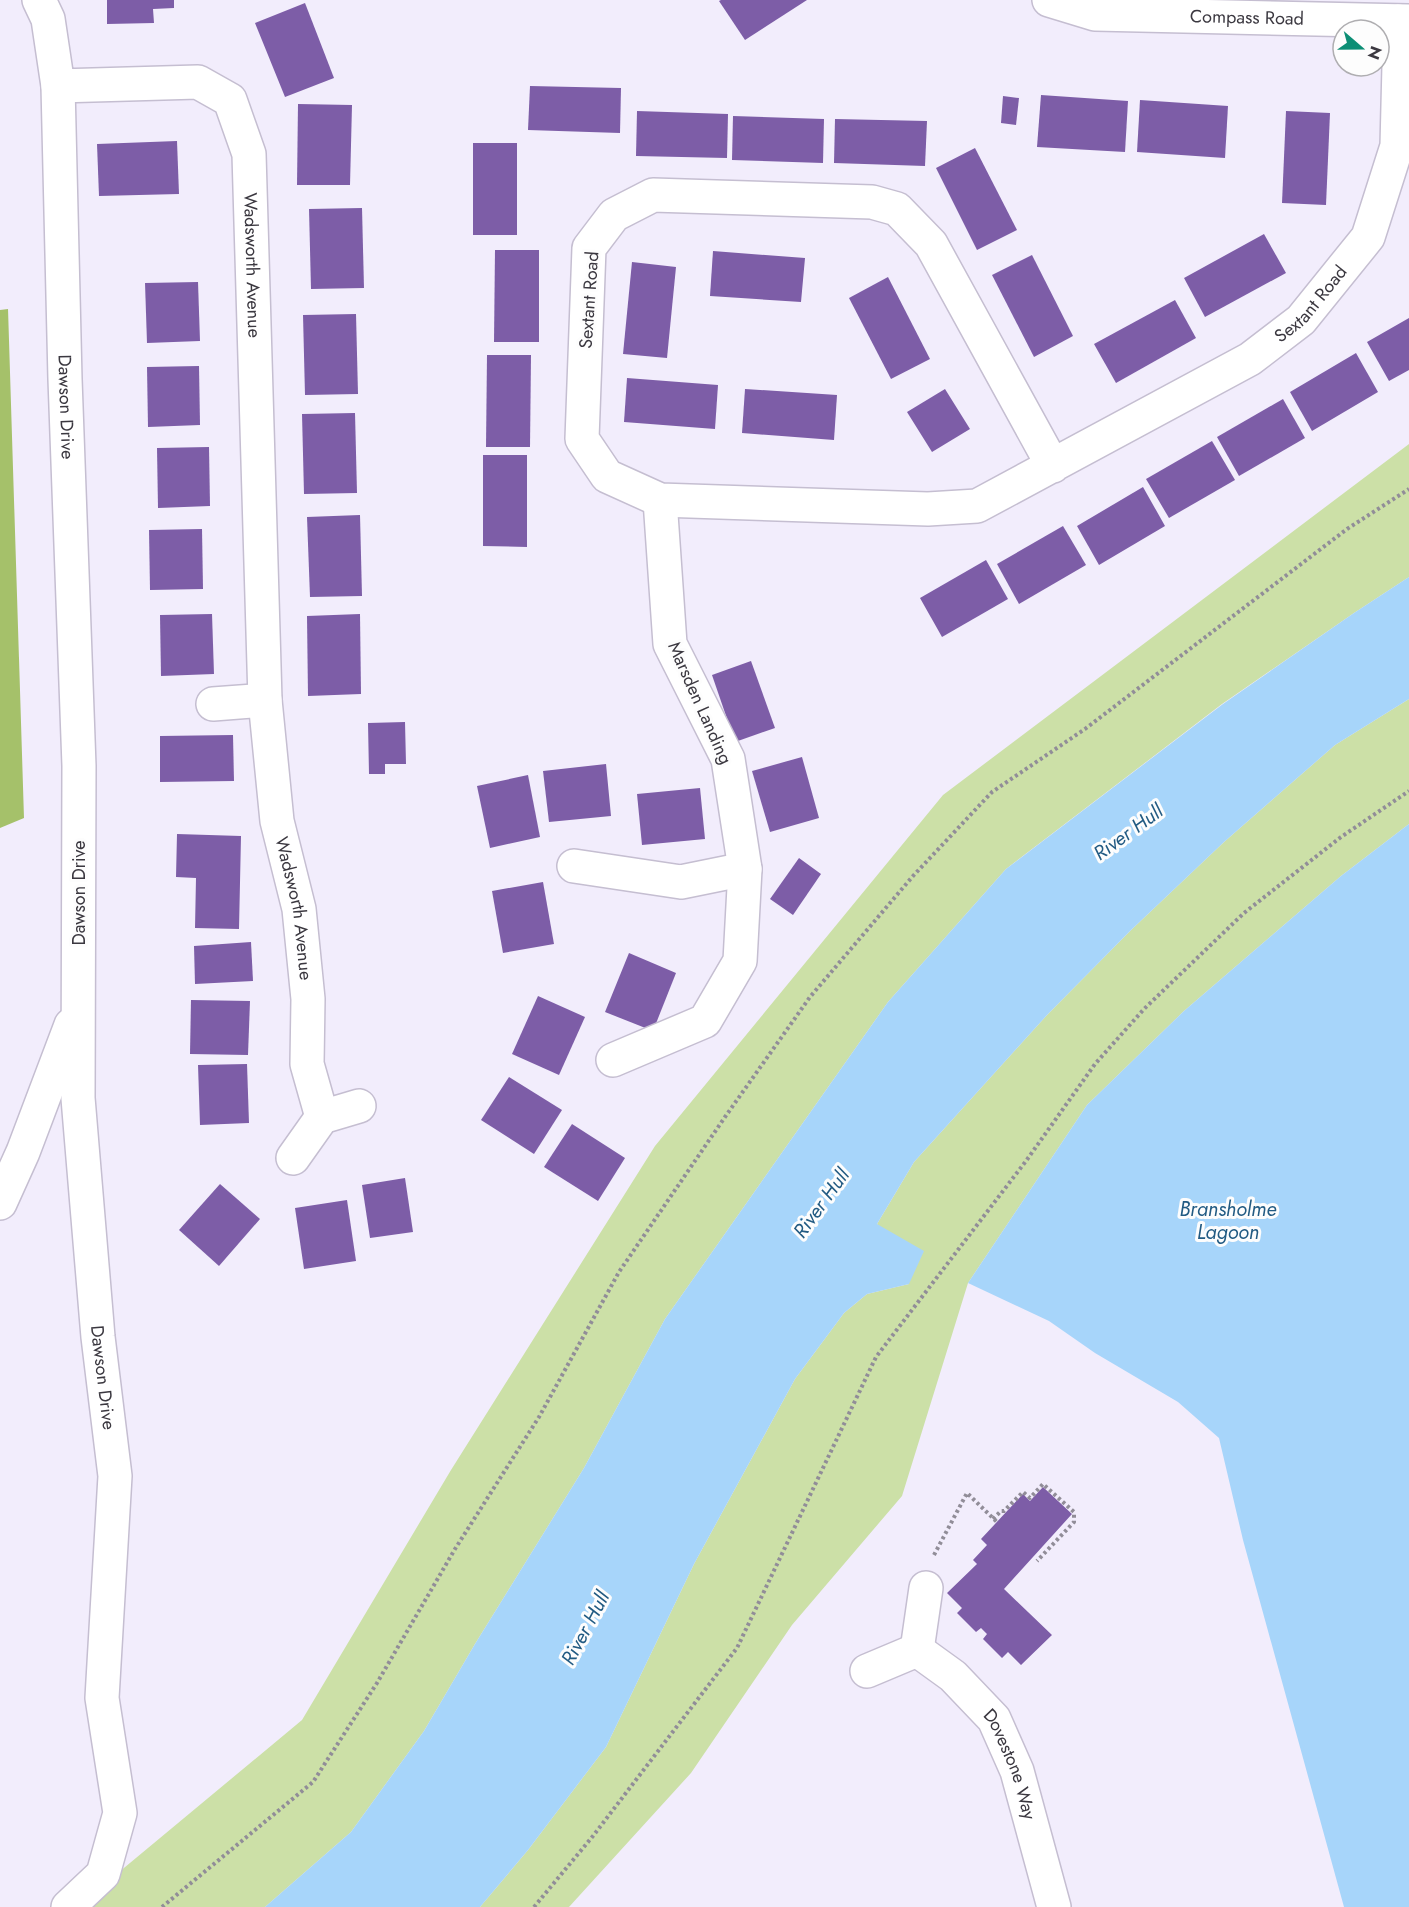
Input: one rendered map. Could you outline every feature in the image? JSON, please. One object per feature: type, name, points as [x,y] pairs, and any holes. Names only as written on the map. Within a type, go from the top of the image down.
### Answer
[{"type":"street","points":[[39,0],[48,19],[58,86]]},
{"type":"street","name":"Compass Road","points":[[1049,0],[1095,14],[1403,21]]},
{"type":"street","name":"Sextant Road","points":[[1053,466],[931,244],[897,209],[872,202],[653,195],[614,215],[589,248],[582,439],[607,476],[660,500],[928,509],[977,506],[1053,466],[1250,359],[1301,320],[1368,237],[1397,146],[1399,65],[1403,21]]},
{"type":"street","name":"Wadsworth Avenue","points":[[58,86],[198,82],[230,100],[249,154],[265,700],[277,821],[299,909],[308,999],[307,1064],[322,1117]]},
{"type":"street","name":"Dawson Drive","points":[[58,86],[79,766],[78,1098],[98,1338],[115,1476],[102,1698],[120,1813],[104,1874],[68,1907]]},
{"type":"street","name":"Marsden Landing","points":[[613,1060],[705,1021],[740,961],[745,869],[728,759],[670,644],[660,500]]},
{"type":"street","points":[[213,704],[265,700]]},
{"type":"street","points":[[574,866],[681,882],[745,869]]},
{"type":"street","points":[[0,1203],[23,1152],[79,1004]]},
{"type":"street","points":[[293,1158],[322,1117],[359,1106]]},
{"type":"street","points":[[867,1671],[917,1650],[927,1576]]},
{"type":"street","name":"Dovestone Way","points":[[917,1650],[954,1676],[994,1719],[1017,1771],[1054,1907]]},
{"type":"path","points":[[162,1907],[313,1782],[377,1683],[455,1549],[539,1417],[626,1262],[810,997],[913,876],[992,792],[1085,729],[1347,529],[1409,489]]},
{"type":"path","points":[[534,1907],[593,1836],[737,1648],[876,1357],[1026,1161],[1095,1064],[1144,1009],[1244,913],[1341,837],[1409,791]]},
{"type":"path","points":[[927,1576],[967,1493],[995,1520],[1001,1511],[1004,1511],[1023,1492],[1030,1498],[1043,1484],[1074,1512],[1074,1522],[1037,1561]]},
{"type":"green space","points":[[8,309],[24,818],[0,828],[0,310]]},
{"type":"green space","points":[[1409,444],[1409,577],[1222,704],[1006,869],[888,1002],[665,1319],[584,1468],[424,1731],[351,1832],[265,1907],[77,1907],[302,1720],[451,1470],[655,1146],[943,795]]},
{"type":"green space","points":[[1409,699],[1409,824],[1341,876],[1184,1011],[1087,1105],[968,1283],[902,1496],[792,1625],[691,1773],[569,1907],[480,1907],[528,1850],[606,1747],[694,1564],[795,1379],[844,1313],[867,1294],[909,1284],[877,1224],[914,1162],[1047,1015],[1130,931],[1224,842],[1335,745]]},
{"type":"water","name":"River Hull","points":[[1409,577],[1409,699],[1335,745],[1224,842],[1130,931],[1047,1015],[914,1162],[877,1224],[924,1251],[909,1284],[867,1294],[844,1313],[795,1379],[694,1564],[606,1747],[528,1850],[480,1907],[265,1907],[351,1832],[424,1731],[584,1468],[665,1319],[888,1002],[1006,869],[1223,704]]},
{"type":"water","name":"Bransholme Lagoon","points":[[1409,824],[1409,1907],[1344,1907],[1243,1540],[1219,1438],[1178,1402],[1095,1353],[1049,1321],[968,1283],[1087,1105],[1184,1011],[1341,876]]},
{"type":"building","points":[[107,0],[174,0],[174,8],[153,9],[154,23],[107,24]]},
{"type":"building","points":[[807,0],[745,40],[719,1]]},
{"type":"building","points":[[305,3],[334,78],[285,97],[255,23]]},
{"type":"building","points":[[530,86],[621,88],[620,133],[528,130]]},
{"type":"building","points":[[1041,95],[1128,101],[1125,152],[1037,147]]},
{"type":"building","points":[[1003,96],[1019,98],[1016,125],[1001,123]]},
{"type":"building","points":[[1140,100],[1228,106],[1225,158],[1137,152]]},
{"type":"building","points":[[298,104],[352,105],[350,185],[297,185]]},
{"type":"building","points":[[637,111],[728,114],[727,158],[636,156]]},
{"type":"building","points":[[1286,111],[1330,113],[1326,205],[1282,203]]},
{"type":"building","points":[[733,116],[824,119],[823,163],[732,160]]},
{"type":"building","points":[[835,119],[927,121],[925,166],[834,163]]},
{"type":"building","points":[[177,141],[179,194],[99,196],[97,144]]},
{"type":"building","points":[[473,143],[517,143],[517,235],[473,235]]},
{"type":"building","points":[[975,148],[1017,230],[977,250],[936,168]]},
{"type":"building","points":[[362,208],[364,288],[311,289],[309,209]]},
{"type":"building","points":[[1264,234],[1286,273],[1205,317],[1184,278]]},
{"type":"building","points":[[495,250],[539,250],[539,342],[494,342]]},
{"type":"building","points":[[713,251],[805,258],[801,302],[710,296]]},
{"type":"building","points":[[1032,255],[1073,336],[1034,357],[992,275]]},
{"type":"building","points":[[632,262],[676,267],[667,358],[623,354]]},
{"type":"building","points":[[888,277],[930,359],[891,379],[849,298]]},
{"type":"building","points":[[198,282],[200,341],[147,343],[145,283]]},
{"type":"building","points":[[1175,300],[1196,338],[1116,383],[1094,344]]},
{"type":"building","points":[[356,314],[358,394],[305,395],[303,315]]},
{"type":"building","points":[[1409,318],[1409,370],[1389,381],[1367,342]]},
{"type":"building","points":[[1356,353],[1378,392],[1312,431],[1290,392]]},
{"type":"building","points":[[487,355],[531,355],[530,447],[486,447]]},
{"type":"building","points":[[199,366],[200,425],[148,427],[147,367]]},
{"type":"building","points":[[627,378],[718,385],[715,429],[624,422]]},
{"type":"building","points":[[745,389],[837,395],[834,440],[742,433]]},
{"type":"building","points":[[945,389],[970,429],[932,452],[907,412]]},
{"type":"building","points":[[1283,399],[1305,438],[1239,476],[1217,437]]},
{"type":"building","points":[[355,413],[357,493],[304,494],[302,414]]},
{"type":"building","points":[[1212,441],[1235,480],[1169,518],[1146,479]]},
{"type":"building","points":[[209,447],[210,506],[158,508],[157,448]]},
{"type":"building","points":[[483,455],[527,455],[527,547],[483,546]]},
{"type":"building","points":[[1143,487],[1165,526],[1099,565],[1077,526]]},
{"type":"building","points":[[360,515],[362,596],[310,597],[307,517]]},
{"type":"building","points":[[1063,526],[1086,565],[1019,604],[997,564]]},
{"type":"building","points":[[202,529],[203,589],[150,590],[149,530]]},
{"type":"building","points":[[986,560],[1008,599],[942,637],[920,598]]},
{"type":"building","points":[[212,614],[214,674],[161,676],[160,615]]},
{"type":"building","points":[[360,614],[361,694],[308,696],[307,616]]},
{"type":"building","points":[[751,661],[775,728],[735,742],[712,675]]},
{"type":"building","points":[[405,722],[406,764],[385,764],[385,774],[369,774],[368,723]]},
{"type":"building","points":[[233,735],[234,781],[160,782],[160,736]]},
{"type":"building","points":[[802,757],[819,818],[770,832],[752,771]]},
{"type":"building","points":[[606,764],[611,816],[549,822],[543,771]]},
{"type":"building","points":[[528,775],[540,837],[490,848],[477,786]]},
{"type":"building","points":[[700,788],[705,839],[642,845],[637,794]]},
{"type":"building","points":[[177,834],[241,836],[239,929],[195,928],[196,878],[176,877]]},
{"type":"building","points":[[799,858],[821,874],[793,915],[770,899]]},
{"type":"building","points":[[543,882],[554,944],[503,953],[492,891]]},
{"type":"building","points":[[251,942],[253,981],[195,984],[194,946]]},
{"type":"building","points":[[629,953],[676,973],[653,1031],[605,1012]]},
{"type":"building","points":[[538,996],[585,1017],[559,1075],[512,1054]]},
{"type":"building","points":[[191,1000],[250,1001],[248,1055],[190,1054]]},
{"type":"building","points":[[247,1064],[249,1123],[200,1125],[198,1065]]},
{"type":"building","points":[[509,1077],[562,1110],[534,1154],[481,1120]]},
{"type":"building","points":[[572,1124],[625,1158],[598,1201],[544,1167]]},
{"type":"building","points":[[405,1178],[413,1232],[370,1238],[362,1185]]},
{"type":"building","points":[[220,1184],[260,1219],[219,1266],[179,1230]]},
{"type":"building","points":[[347,1200],[356,1261],[304,1269],[295,1208]]},
{"type":"building","points":[[1043,1487],[1072,1514],[1004,1589],[1052,1635],[1021,1665],[1008,1652],[1002,1658],[983,1639],[987,1634],[981,1628],[976,1632],[957,1613],[962,1608],[947,1593],[977,1564],[973,1560],[987,1545],[981,1539],[1023,1494],[1030,1501]]}]
